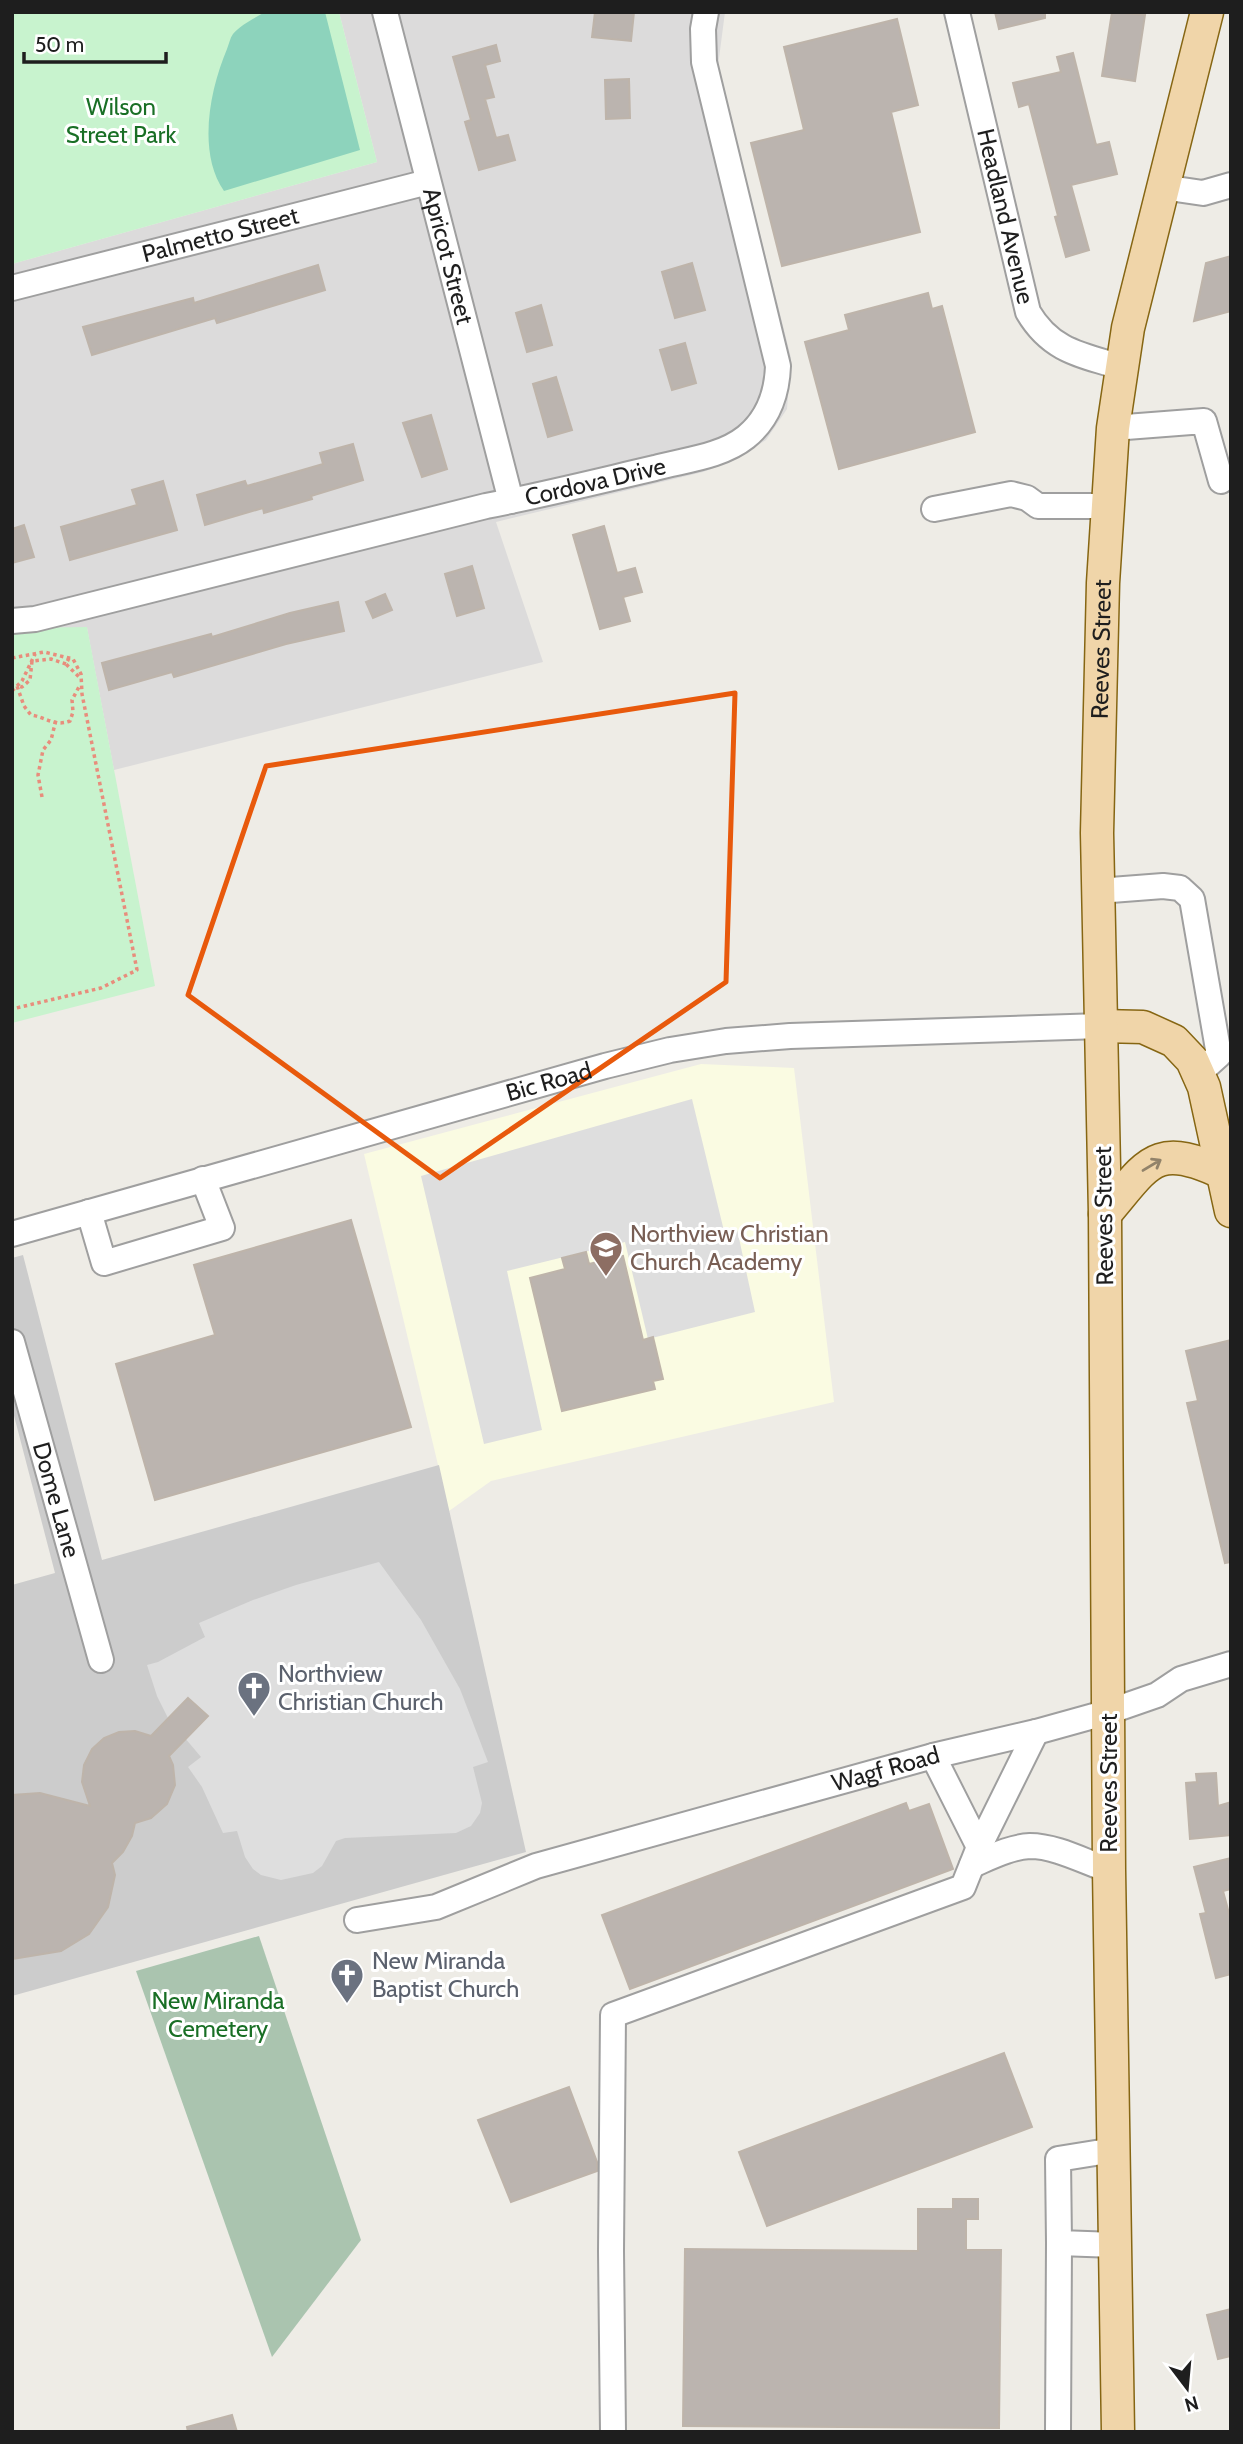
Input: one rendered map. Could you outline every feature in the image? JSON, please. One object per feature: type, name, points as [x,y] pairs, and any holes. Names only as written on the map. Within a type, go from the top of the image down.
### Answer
[{"type":"main road","name":"Reeves Street","points":[[1118,2432],[1109,1870],[1105,1214],[1097,833],[1102,597],[1113,428],[1121,367],[1162,187],[1208,12]]},
{"type":"main road","points":[[1101,1026],[1143,1027],[1161,1033],[1184,1049],[1199,1073],[1231,1211]]},
{"type":"main road","points":[[1105,1214],[1144,1168],[1156,1161],[1184,1157],[1223,1173]]},
{"type":"street","name":"Apricot Street","points":[[385,12],[511,501]]},
{"type":"street","name":"Cordova Drive","points":[[12,621],[35,619],[716,452],[744,438],[756,428],[771,404],[778,379],[776,353],[704,62],[703,29],[706,12]]},
{"type":"street","name":"Headland Avenue","points":[[957,12],[1028,312],[1042,333],[1054,343],[1068,351],[1121,367]]},
{"type":"street","name":"Palmetto Street","points":[[12,288],[428,182]]},
{"type":"street","points":[[1162,187],[1203,193],[1231,186]]},
{"type":"street","points":[[1113,428],[1204,421],[1221,481]]},
{"type":"street","points":[[934,509],[1010,494],[1027,498],[1038,506],[1107,506]]},
{"type":"street","points":[[1098,891],[1163,886],[1180,888],[1192,900],[1219,1055],[1199,1073]]},
{"type":"street","name":"Bic Road","points":[[12,1234],[670,1050],[726,1041],[790,1036],[1101,1026]]},
{"type":"street","points":[[89,1212],[104,1263],[222,1228],[203,1180]]},
{"type":"street","name":"Dome Lane","points":[[12,1342],[101,1660]]},
{"type":"street","name":"Wagf Road","points":[[357,1920],[436,1907],[536,1866],[933,1756],[1108,1712],[1157,1695],[1181,1679],[1231,1664]]},
{"type":"street","points":[[613,2432],[613,2015],[963,1887],[975,1856],[1036,1732]]},
{"type":"street","points":[[933,1756],[975,1856]]},
{"type":"street","points":[[975,1856],[1029,1846],[1051,1850],[1109,1870]]},
{"type":"street","points":[[1058,2432],[1058,2160],[1114,2150]]},
{"type":"street","points":[[1059,2243],[1115,2245]]},
{"type":"path","points":[[12,658],[44,652],[74,659],[81,680],[137,971],[102,988],[12,1009]]},
{"type":"path","points":[[12,691],[35,654]]},
{"type":"path","points":[[66,664],[69,658]]},
{"type":"path","points":[[32,661],[51,659],[66,664],[81,680]]},
{"type":"path","points":[[17,686],[24,706],[31,715],[55,722],[70,721],[73,712],[72,700],[80,688],[81,680]]},
{"type":"path","points":[[42,797],[38,775],[43,750],[51,740],[55,722]]},
{"type":"highlighted area","points":[[735,693],[726,982],[440,1178],[188,995],[266,766]]},
{"type":"shaded area","points":[[339,12],[725,12],[718,66],[791,358],[787,409],[766,440],[737,459],[703,472],[496,522],[543,662],[114,770],[87,628],[12,628],[12,264],[377,162]]},
{"type":"shaded area","name":"Northview Christian Church Academy","points":[[701,1064],[794,1068],[834,1402],[491,1481],[449,1511],[364,1154]]},
{"type":"shaded area","points":[[692,1099],[724,1231],[737,1229],[755,1312],[648,1339],[625,1242],[507,1271],[542,1430],[484,1444],[421,1176]]},
{"type":"shaded area","name":"Northview Christian Church","points":[[23,1255],[102,1560],[439,1465],[526,1852],[12,1996],[12,1585],[55,1573],[12,1408],[12,1258]]},
{"type":"shaded area","points":[[379,1562],[421,1620],[460,1689],[488,1762],[473,1767],[482,1803],[480,1813],[471,1826],[456,1833],[345,1838],[336,1841],[322,1866],[313,1873],[281,1880],[261,1875],[245,1857],[237,1831],[223,1833],[202,1787],[188,1767],[201,1757],[168,1718],[157,1696],[147,1665],[205,1637],[199,1623],[296,1585]]},
{"type":"green space","name":"Wilson Street Park","points":[[12,12],[339,12],[377,162],[12,264]]},
{"type":"green space","points":[[265,12],[325,12],[360,150],[224,191],[211,158],[211,101],[233,34]]},
{"type":"green space","points":[[87,627],[155,986],[12,1023],[12,628]]},
{"type":"green space","name":"New Miranda Cemetery","points":[[259,1936],[361,2240],[272,2357],[136,1971]]},
{"type":"building","points":[[595,12],[634,12],[631,41],[592,37]]},
{"type":"building","points":[[995,12],[1045,12],[1045,18],[999,29]]},
{"type":"building","points":[[1112,12],[1145,15],[1135,81],[1102,76]]},
{"type":"building","points":[[897,19],[918,105],[891,112],[920,232],[782,266],[751,143],[804,130],[784,47]]},
{"type":"building","points":[[496,45],[500,61],[485,65],[494,97],[485,99],[496,138],[508,135],[515,160],[479,170],[465,122],[471,120],[453,57]]},
{"type":"building","points":[[1073,53],[1096,145],[1109,142],[1117,174],[1071,185],[1089,250],[1066,257],[1029,104],[1019,107],[1013,83],[1061,72],[1057,57]]},
{"type":"building","points":[[629,79],[630,118],[606,119],[605,80]]},
{"type":"building","points":[[1231,256],[1231,311],[1194,321],[1206,263]]},
{"type":"building","points":[[692,263],[705,310],[675,318],[662,272]]},
{"type":"building","points":[[318,265],[325,290],[217,323],[215,318],[92,355],[83,327],[193,298],[194,303]]},
{"type":"building","points":[[928,293],[932,309],[942,306],[975,432],[839,469],[805,342],[849,330],[845,315]]},
{"type":"building","points":[[541,305],[552,345],[527,352],[516,313]]},
{"type":"building","points":[[685,343],[696,383],[672,390],[660,350]]},
{"type":"building","points":[[556,377],[572,430],[548,437],[533,384]]},
{"type":"building","points":[[431,415],[447,469],[422,477],[403,423]]},
{"type":"building","points":[[353,444],[363,480],[264,513],[263,508],[205,525],[197,495],[245,481],[247,486],[323,464],[320,453]]},
{"type":"building","points":[[163,481],[177,530],[70,560],[61,527],[137,505],[132,490]]},
{"type":"building","points":[[24,525],[34,557],[12,563],[12,529]]},
{"type":"building","points":[[604,526],[617,573],[635,568],[642,592],[623,597],[630,621],[600,629],[573,535]]},
{"type":"building","points":[[472,566],[484,608],[457,616],[445,574]]},
{"type":"building","points":[[385,594],[392,610],[373,618],[366,602]]},
{"type":"building","points":[[338,602],[344,631],[286,644],[174,677],[172,672],[109,690],[102,663],[211,634],[212,637],[290,613]]},
{"type":"building","points":[[351,1220],[411,1427],[155,1500],[116,1364],[215,1335],[194,1265]]},
{"type":"building","points":[[586,1252],[589,1264],[623,1256],[643,1340],[653,1337],[663,1379],[653,1381],[655,1389],[562,1411],[530,1278],[565,1269],[562,1258]]},
{"type":"building","points":[[1231,1340],[1231,1562],[1225,1563],[1187,1403],[1198,1401],[1186,1351]]},
{"type":"building","points":[[188,1698],[208,1716],[169,1756],[175,1785],[167,1804],[151,1818],[135,1823],[132,1836],[123,1852],[112,1863],[115,1875],[108,1907],[89,1934],[61,1951],[12,1959],[12,1795],[40,1793],[90,1806],[82,1782],[84,1765],[92,1749],[104,1738],[119,1732],[135,1731],[151,1736]]},
{"type":"building","points":[[1216,1773],[1218,1806],[1231,1802],[1231,1835],[1190,1839],[1186,1783],[1197,1782],[1196,1774]]},
{"type":"building","points":[[906,1803],[909,1811],[929,1804],[953,1869],[630,1989],[602,1915]]},
{"type":"building","points":[[1231,1858],[1231,1889],[1223,1891],[1231,1921],[1231,1974],[1216,1978],[1200,1914],[1206,1913],[1194,1867]]},
{"type":"building","points":[[1004,2053],[1032,2127],[767,2226],[739,2152]]},
{"type":"building","points":[[569,2087],[597,2162],[597,2171],[511,2202],[478,2120]]},
{"type":"building","points":[[953,2199],[978,2199],[978,2219],[966,2219],[966,2250],[1001,2250],[999,2428],[683,2426],[685,2249],[918,2251],[918,2209],[953,2209]]},
{"type":"building","points":[[1231,2309],[1231,2356],[1218,2359],[1207,2315]]},
{"type":"building","points":[[232,2415],[237,2432],[188,2432],[187,2427]]},
{"type":"place","name":"Northview Christian Church Academy","points":[[606,1278]]},
{"type":"place","name":"Northview Christian Church","points":[[254,1718]]},
{"type":"place","name":"New Miranda Baptist Church","points":[[347,2005]]}]
